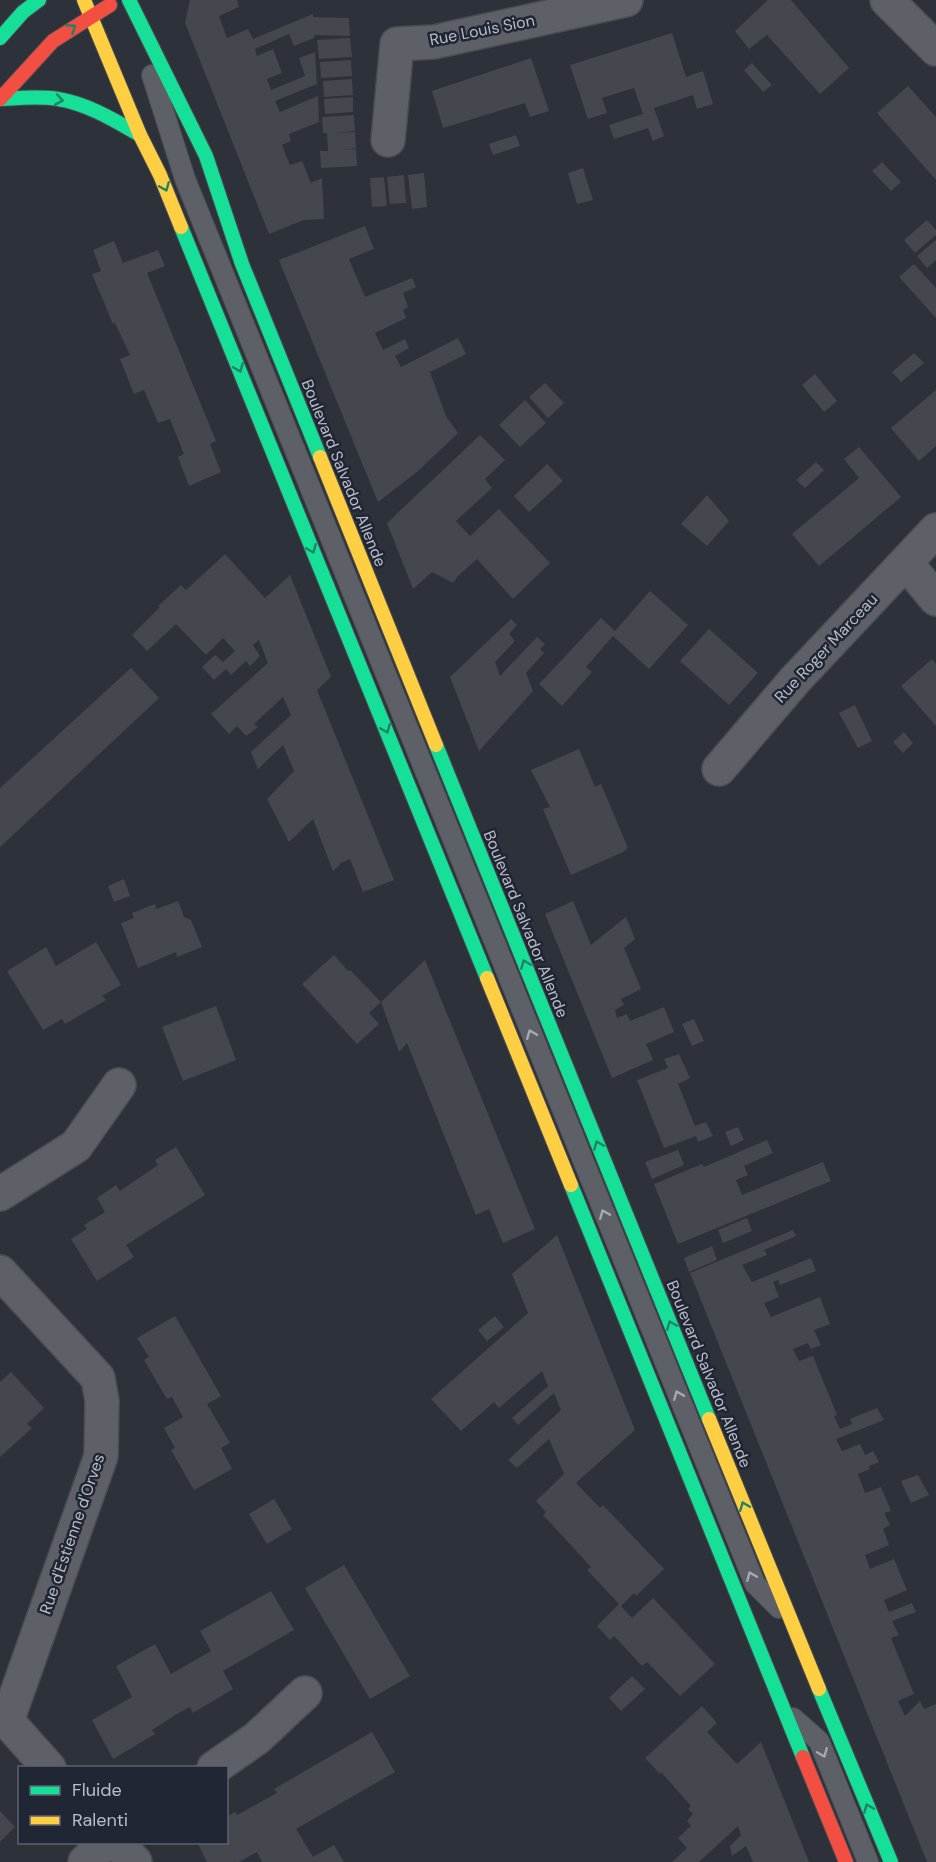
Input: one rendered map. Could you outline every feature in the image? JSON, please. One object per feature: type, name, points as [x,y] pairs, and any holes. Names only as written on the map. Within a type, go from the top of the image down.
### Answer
[{"type":"main road","points":[[0,38],[23,12],[39,0]]},
{"type":"main road","points":[[84,0],[140,135],[160,174],[846,1862]]},
{"type":"main road","points":[[0,99],[53,40],[120,0]]},
{"type":"main road","name":"Boulevard Salvador Allende","points":[[129,0],[211,167],[242,264],[790,1619],[891,1862]]},
{"type":"main road","points":[[0,99],[45,98],[69,101],[90,108],[140,135]]},
{"type":"street","name":"Rue Louis Sion","points":[[388,140],[397,44],[434,42],[626,0]]},
{"type":"street","points":[[887,0],[936,49]]},
{"type":"street","name":"Rue Roger Marceau","points":[[719,769],[795,680],[936,530]]},
{"type":"street","points":[[906,562],[936,599]]},
{"type":"street","points":[[0,1194],[76,1146],[119,1085]]},
{"type":"street","name":"Rue d'Estienne d'Orves","points":[[0,1272],[98,1378],[102,1401],[101,1456],[4,1717]]},
{"type":"street","points":[[214,1766],[256,1738],[305,1693]]},
{"type":"street","points":[[4,1717],[48,1766]]},
{"type":"street","points":[[86,1862],[104,1844]]},
{"type":"street","points":[[118,1844],[135,1862]]},
{"type":"lane","points":[[129,0],[185,179],[750,1574],[755,1584],[790,1619]]},
{"type":"lane","points":[[784,1710],[819,1742],[868,1862]]},
{"type":"building","points":[[190,0],[237,0],[239,7],[219,16],[227,38],[248,29],[253,39],[313,14],[313,17],[349,18],[350,36],[314,35],[314,38],[294,46],[289,34],[255,49],[257,56],[273,49],[282,73],[267,79],[271,90],[305,76],[299,58],[315,52],[317,84],[275,101],[280,112],[318,96],[319,122],[289,134],[291,141],[282,145],[290,165],[302,161],[311,183],[322,178],[324,219],[304,220],[269,234],[185,23]]},
{"type":"building","points":[[768,0],[791,0],[849,68],[820,94],[767,35],[749,49],[735,31]]},
{"type":"building","points":[[672,33],[686,77],[703,71],[713,104],[697,109],[693,95],[654,108],[664,136],[653,141],[648,128],[614,139],[609,125],[643,114],[634,88],[602,98],[607,113],[588,119],[570,65]]},
{"type":"building","points":[[350,38],[352,57],[319,59],[317,40]]},
{"type":"building","points":[[531,58],[549,111],[530,117],[525,103],[443,128],[432,91]]},
{"type":"building","points":[[351,60],[352,76],[321,78],[320,62]]},
{"type":"building","points":[[752,63],[772,85],[763,92],[744,70]]},
{"type":"building","points":[[352,79],[353,95],[324,97],[323,81]]},
{"type":"building","points":[[908,86],[936,117],[936,180],[877,113]]},
{"type":"building","points":[[353,97],[353,112],[325,114],[324,99]]},
{"type":"building","points":[[354,115],[355,131],[333,133],[355,132],[356,148],[342,150],[356,149],[357,166],[321,168],[320,151],[328,151],[327,133],[323,133],[322,117]]},
{"type":"building","points":[[516,135],[520,146],[493,155],[489,144]]},
{"type":"building","points":[[882,162],[901,182],[891,191],[872,171]]},
{"type":"building","points":[[583,168],[593,200],[577,204],[568,173]]},
{"type":"building","points":[[424,173],[427,207],[412,209],[408,175]]},
{"type":"building","points":[[404,175],[406,203],[390,204],[387,177]]},
{"type":"building","points":[[384,177],[387,206],[372,207],[370,178]]},
{"type":"building","points":[[927,220],[936,230],[936,235],[915,253],[904,240]]},
{"type":"building","points":[[365,226],[374,249],[349,259],[365,297],[412,278],[416,287],[403,293],[408,307],[403,310],[406,318],[375,333],[383,350],[405,339],[409,348],[395,356],[401,367],[458,338],[466,354],[430,372],[446,416],[458,433],[417,472],[378,502],[279,260]]},
{"type":"building","points":[[936,240],[936,260],[927,268],[917,256]]},
{"type":"building","points":[[114,241],[123,263],[158,250],[165,266],[147,273],[216,441],[210,444],[221,472],[189,486],[178,457],[184,454],[170,419],[158,423],[144,390],[134,394],[120,359],[130,355],[115,323],[113,324],[92,274],[101,271],[93,250]]},
{"type":"building","points":[[914,264],[936,288],[936,318],[899,277]]},
{"type":"building","points":[[914,353],[924,363],[901,382],[892,372]]},
{"type":"building","points":[[815,374],[837,401],[824,412],[802,385]]},
{"type":"building","points":[[545,383],[564,403],[548,418],[529,397]]},
{"type":"building","points":[[936,390],[936,446],[919,461],[891,428]]},
{"type":"building","points":[[525,400],[546,423],[520,447],[499,425]]},
{"type":"building","points":[[480,435],[505,460],[485,479],[492,488],[456,521],[470,536],[499,509],[550,563],[513,599],[477,559],[453,583],[432,572],[413,589],[387,523]]},
{"type":"building","points":[[859,447],[901,497],[819,566],[792,534],[859,478],[844,459]]},
{"type":"building","points":[[816,462],[824,470],[805,488],[796,480]]},
{"type":"building","points":[[547,464],[563,481],[529,512],[514,496]]},
{"type":"building","points":[[707,495],[729,521],[707,546],[681,524]]},
{"type":"building","points":[[225,554],[265,598],[290,575],[331,677],[317,690],[394,880],[363,892],[350,859],[339,864],[333,871],[313,819],[289,842],[267,799],[294,771],[283,745],[258,769],[251,752],[291,715],[283,697],[254,724],[258,727],[246,736],[237,726],[229,734],[211,714],[268,663],[259,640],[253,645],[260,656],[250,666],[246,661],[231,675],[226,669],[214,680],[202,667],[215,655],[223,662],[235,651],[223,638],[206,655],[176,624],[147,651],[132,635],[181,585],[186,590]]},
{"type":"building","points":[[650,591],[688,625],[649,669],[613,636],[586,667],[592,672],[562,706],[539,684],[601,618],[615,631]]},
{"type":"building","points":[[511,619],[517,625],[509,634],[515,641],[495,662],[500,676],[537,637],[545,644],[540,649],[544,653],[526,673],[533,691],[479,751],[450,677]]},
{"type":"building","points":[[709,629],[758,673],[729,705],[680,661]]},
{"type":"building","points":[[932,659],[936,664],[936,726],[901,686]]},
{"type":"building","points":[[131,668],[159,698],[0,847],[0,788]]},
{"type":"building","points":[[855,705],[872,741],[858,748],[839,713]]},
{"type":"building","points":[[904,732],[913,743],[903,753],[893,742]]},
{"type":"building","points":[[579,749],[595,787],[601,784],[628,848],[571,875],[543,809],[550,807],[531,770]]},
{"type":"building","points":[[124,879],[130,896],[114,902],[108,886]]},
{"type":"building","points":[[178,901],[184,917],[191,920],[202,947],[177,957],[176,952],[138,968],[121,923],[134,918],[132,913],[155,904],[156,909]]},
{"type":"building","points":[[573,901],[591,945],[626,917],[635,939],[624,948],[641,989],[621,999],[624,1005],[615,1010],[617,1018],[627,1014],[630,1021],[664,1007],[674,1032],[646,1044],[653,1060],[612,1078],[545,914]]},
{"type":"building","points":[[96,942],[121,985],[102,996],[106,1000],[65,1024],[62,1019],[43,1030],[7,971],[46,947],[56,966]]},
{"type":"building","points":[[334,955],[381,1002],[369,1013],[379,1024],[357,1044],[302,984]]},
{"type":"building","points":[[425,960],[535,1229],[503,1243],[489,1209],[476,1215],[407,1043],[399,1052],[381,1002]]},
{"type":"building","points":[[216,1006],[236,1060],[183,1081],[162,1027]]},
{"type":"building","points":[[694,1019],[704,1041],[692,1046],[682,1024]]},
{"type":"building","points":[[679,1054],[690,1078],[678,1084],[695,1126],[706,1122],[713,1136],[698,1142],[696,1136],[664,1148],[637,1080],[668,1068],[664,1059]]},
{"type":"building","points":[[738,1127],[744,1140],[731,1146],[725,1132]]},
{"type":"building","points":[[767,1140],[773,1153],[744,1166],[748,1175],[736,1180],[742,1195],[823,1162],[831,1181],[678,1244],[654,1184],[702,1164],[704,1167]]},
{"type":"building","points":[[176,1147],[205,1195],[126,1245],[134,1257],[97,1281],[71,1239],[87,1229],[84,1225],[105,1212],[97,1198],[116,1185],[120,1191],[158,1165],[155,1160]]},
{"type":"building","points":[[678,1150],[684,1165],[652,1179],[645,1162]]},
{"type":"building","points":[[747,1218],[752,1231],[723,1243],[718,1230]]},
{"type":"building","points":[[793,1230],[796,1236],[764,1250],[767,1255],[742,1265],[752,1282],[811,1258],[816,1271],[780,1285],[778,1280],[773,1282],[779,1297],[764,1303],[771,1317],[820,1297],[830,1324],[814,1330],[821,1345],[811,1349],[808,1343],[793,1349],[799,1361],[813,1356],[837,1415],[834,1416],[840,1429],[852,1424],[850,1419],[877,1408],[884,1420],[836,1439],[842,1451],[860,1444],[865,1455],[873,1451],[879,1462],[858,1474],[865,1493],[881,1487],[891,1511],[884,1513],[890,1525],[883,1529],[889,1545],[865,1555],[870,1569],[894,1559],[907,1590],[884,1600],[889,1612],[912,1603],[916,1612],[892,1621],[899,1635],[891,1638],[914,1694],[898,1701],[905,1716],[920,1701],[924,1709],[936,1704],[936,1862],[927,1862],[690,1273]]},
{"type":"building","points":[[557,1235],[635,1430],[576,1483],[600,1508],[603,1505],[664,1569],[636,1596],[634,1593],[621,1606],[632,1618],[653,1598],[715,1664],[680,1696],[647,1662],[642,1666],[614,1636],[610,1640],[597,1626],[619,1604],[587,1570],[591,1567],[543,1515],[546,1512],[536,1501],[564,1474],[549,1439],[517,1468],[508,1460],[561,1410],[554,1393],[518,1425],[512,1418],[548,1386],[542,1371],[499,1408],[494,1402],[461,1431],[431,1399],[528,1313],[512,1274]]},
{"type":"building","points":[[712,1246],[717,1260],[689,1272],[684,1258]]},
{"type":"building","points":[[175,1316],[221,1396],[207,1404],[230,1443],[221,1448],[232,1469],[194,1490],[171,1450],[175,1448],[164,1428],[183,1417],[172,1397],[167,1399],[144,1360],[149,1357],[137,1338]]},
{"type":"building","points":[[495,1316],[504,1327],[487,1341],[478,1330]]},
{"type":"building","points":[[11,1372],[44,1408],[27,1424],[32,1428],[0,1457],[0,1382]]},
{"type":"building","points":[[918,1475],[929,1495],[911,1503],[901,1481]]},
{"type":"building","points":[[274,1499],[292,1529],[267,1544],[249,1514]]},
{"type":"building","points":[[344,1565],[410,1676],[370,1699],[305,1588]]},
{"type":"building","points":[[271,1591],[294,1630],[223,1671],[233,1689],[193,1713],[190,1707],[177,1714],[152,1730],[155,1734],[113,1759],[92,1720],[132,1697],[116,1666],[155,1644],[171,1674],[211,1651],[200,1631]]},
{"type":"building","points":[[632,1676],[645,1689],[621,1711],[609,1698]]},
{"type":"building","points":[[702,1706],[717,1723],[707,1732],[737,1764],[761,1742],[809,1862],[753,1862],[746,1846],[732,1856],[730,1846],[741,1835],[738,1826],[699,1862],[672,1862],[687,1848],[678,1838],[691,1826],[687,1821],[693,1814],[688,1809],[691,1806],[661,1772],[660,1774],[645,1758]]},
{"type":"building","points":[[372,1732],[395,1772],[296,1829],[313,1857],[334,1845],[344,1862],[262,1862],[257,1852],[239,1862],[207,1862],[198,1844],[228,1844],[228,1816],[235,1812],[237,1815],[277,1793],[274,1789]]},
{"type":"building","points":[[0,1811],[15,1827],[0,1842]]},
{"type":"traffic: fast","points":[[0,38],[23,12],[39,0]]},
{"type":"traffic: fast","points":[[129,0],[206,156],[242,264],[320,457]]},
{"type":"traffic: fast","points":[[1,99],[44,98],[69,101],[100,113],[140,135]]},
{"type":"traffic: fast","points":[[181,227],[487,978]]},
{"type":"traffic: fast","points":[[436,745],[709,1419]]},
{"type":"traffic: fast","points":[[571,1185],[803,1757]]},
{"type":"traffic: fast","points":[[819,1689],[891,1862]]},
{"type":"traffic: slow","points":[[84,0],[181,227]]},
{"type":"traffic: slow","points":[[320,457],[436,745]]},
{"type":"traffic: slow","points":[[487,978],[571,1185]]},
{"type":"traffic: slow","points":[[709,1419],[819,1689]]},
{"type":"traffic: jam","points":[[0,99],[53,41],[110,5]]},
{"type":"traffic: jam","points":[[803,1757],[846,1862]]}]
